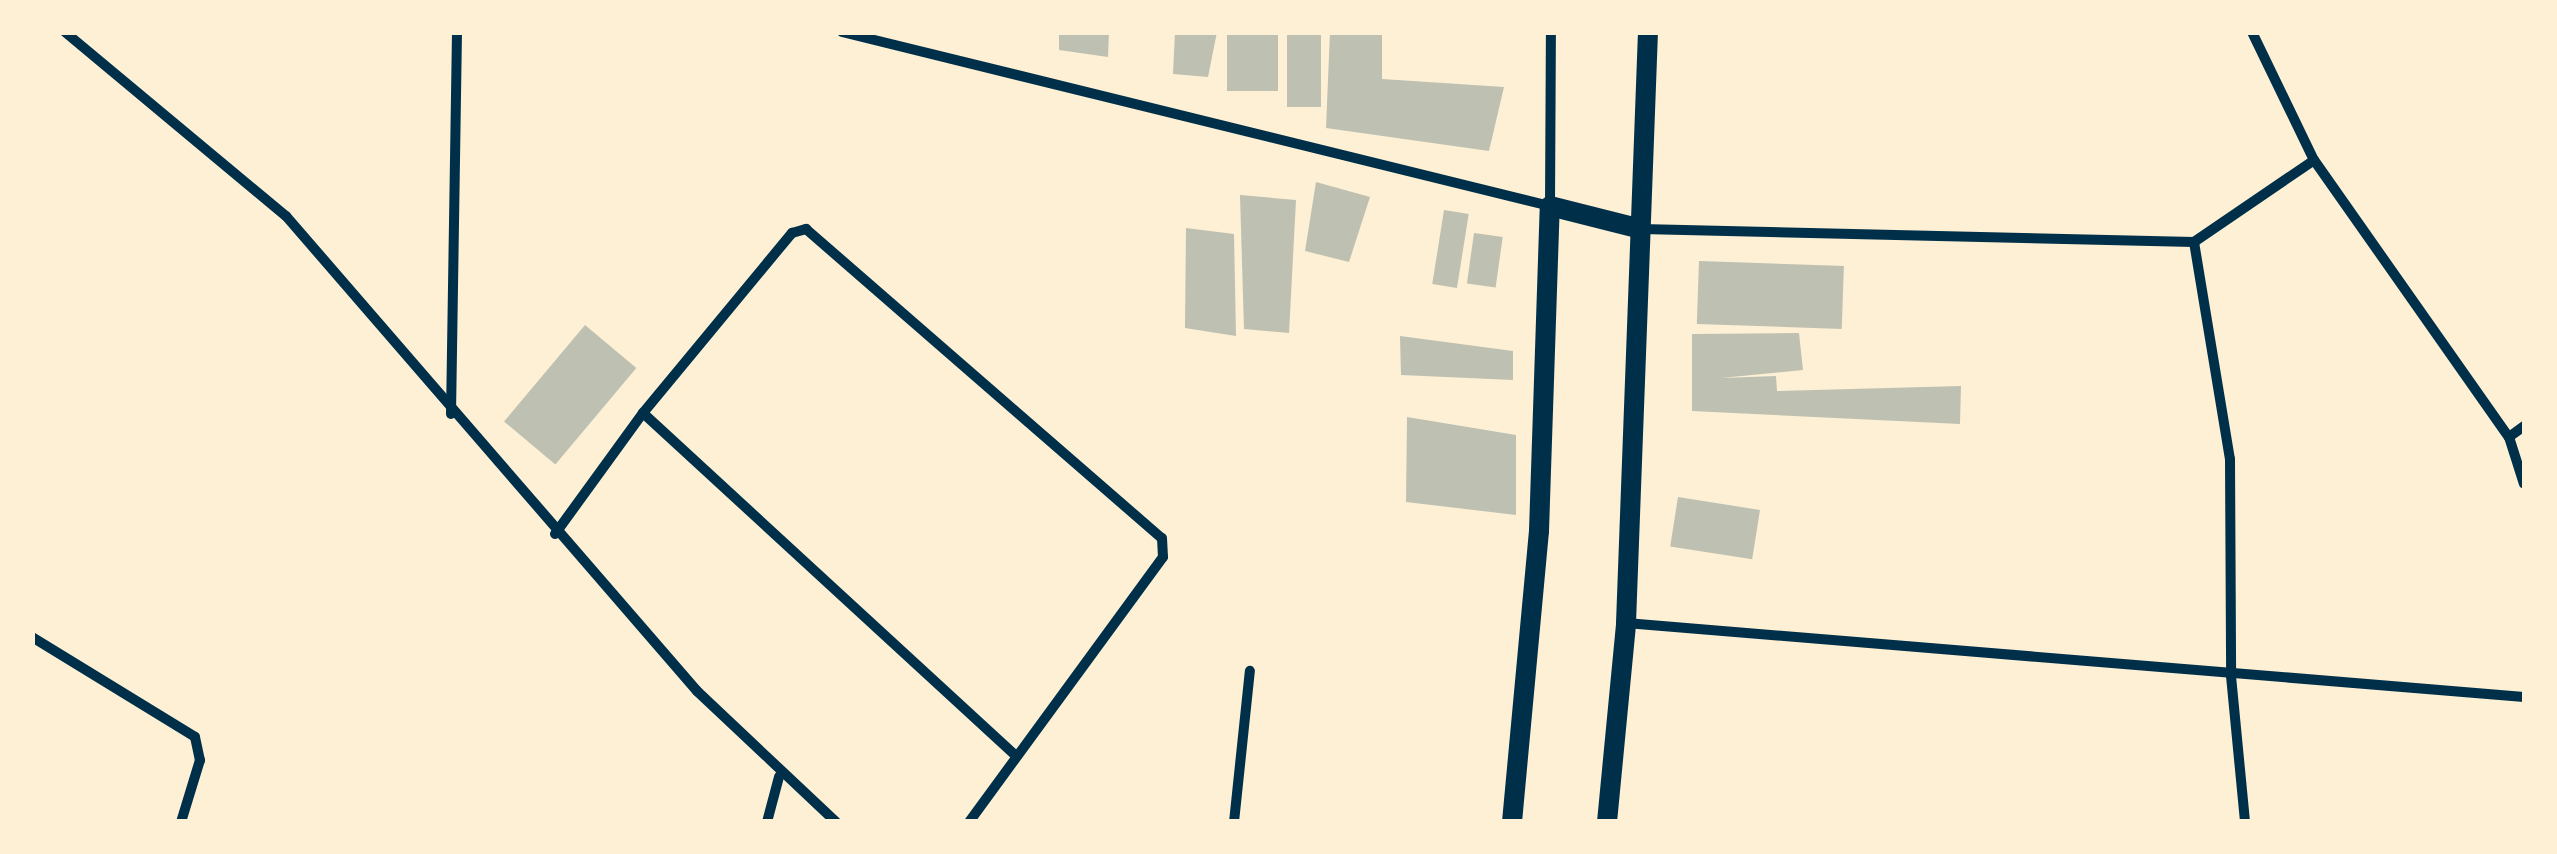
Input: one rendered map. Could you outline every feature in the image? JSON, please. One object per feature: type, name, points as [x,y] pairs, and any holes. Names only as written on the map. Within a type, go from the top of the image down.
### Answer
[{"type":"main road","points":[[1607,822],[1626,623],[1648,32]]},
{"type":"main road","points":[[1512,822],[1540,530],[1550,206],[1640,229]]},
{"type":"street","points":[[65,32],[80,39],[286,216],[555,534],[779,776],[836,822]]},
{"type":"street","points":[[451,415],[457,32]]},
{"type":"street","points":[[842,32],[1550,206],[1551,32]]},
{"type":"street","points":[[2252,32],[2314,160],[2509,437],[2524,484]]},
{"type":"street","points":[[1640,229],[2194,242],[2314,160]]},
{"type":"street","points":[[555,534],[643,414],[792,233],[806,229],[1155,530],[1163,557],[969,822]]},
{"type":"street","points":[[2194,242],[2230,459],[2230,676],[2245,822]]},
{"type":"street","points":[[643,414],[1016,756]]},
{"type":"street","points":[[2509,437],[2524,426]]},
{"type":"street","points":[[1626,623],[2230,676],[2524,697]]},
{"type":"street","points":[[32,637],[187,728],[200,747],[182,822]]},
{"type":"street","points":[[1234,822],[1250,670]]},
{"type":"street","points":[[766,822],[779,776]]},
{"type":"building","points":[[1059,32],[1109,32],[1108,57],[1059,50]]},
{"type":"building","points":[[1175,32],[1217,32],[1208,77],[1173,74]]},
{"type":"building","points":[[1227,32],[1278,32],[1278,91],[1227,91]]},
{"type":"building","points":[[1287,32],[1321,32],[1321,107],[1287,107]]},
{"type":"building","points":[[1330,32],[1382,32],[1382,79],[1504,87],[1489,151],[1326,128]]},
{"type":"building","points":[[1316,182],[1370,197],[1349,262],[1305,251]]},
{"type":"building","points":[[1240,195],[1296,200],[1289,333],[1244,329]]},
{"type":"building","points":[[1444,210],[1469,214],[1457,288],[1432,284]]},
{"type":"building","points":[[1186,228],[1234,234],[1236,336],[1185,328]]},
{"type":"building","points":[[1474,233],[1503,237],[1496,288],[1467,284]]},
{"type":"building","points":[[1699,261],[1844,266],[1842,329],[1697,324]]},
{"type":"building","points":[[585,325],[636,368],[555,465],[504,422]]},
{"type":"building","points":[[1799,333],[1803,370],[1721,378],[1776,376],[1777,391],[1961,386],[1960,424],[1692,411],[1692,334]]},
{"type":"building","points":[[1400,336],[1513,351],[1513,380],[1401,375]]},
{"type":"building","points":[[1407,417],[1516,435],[1516,515],[1406,502]]},
{"type":"building","points":[[1678,497],[1760,510],[1752,559],[1670,546]]}]
